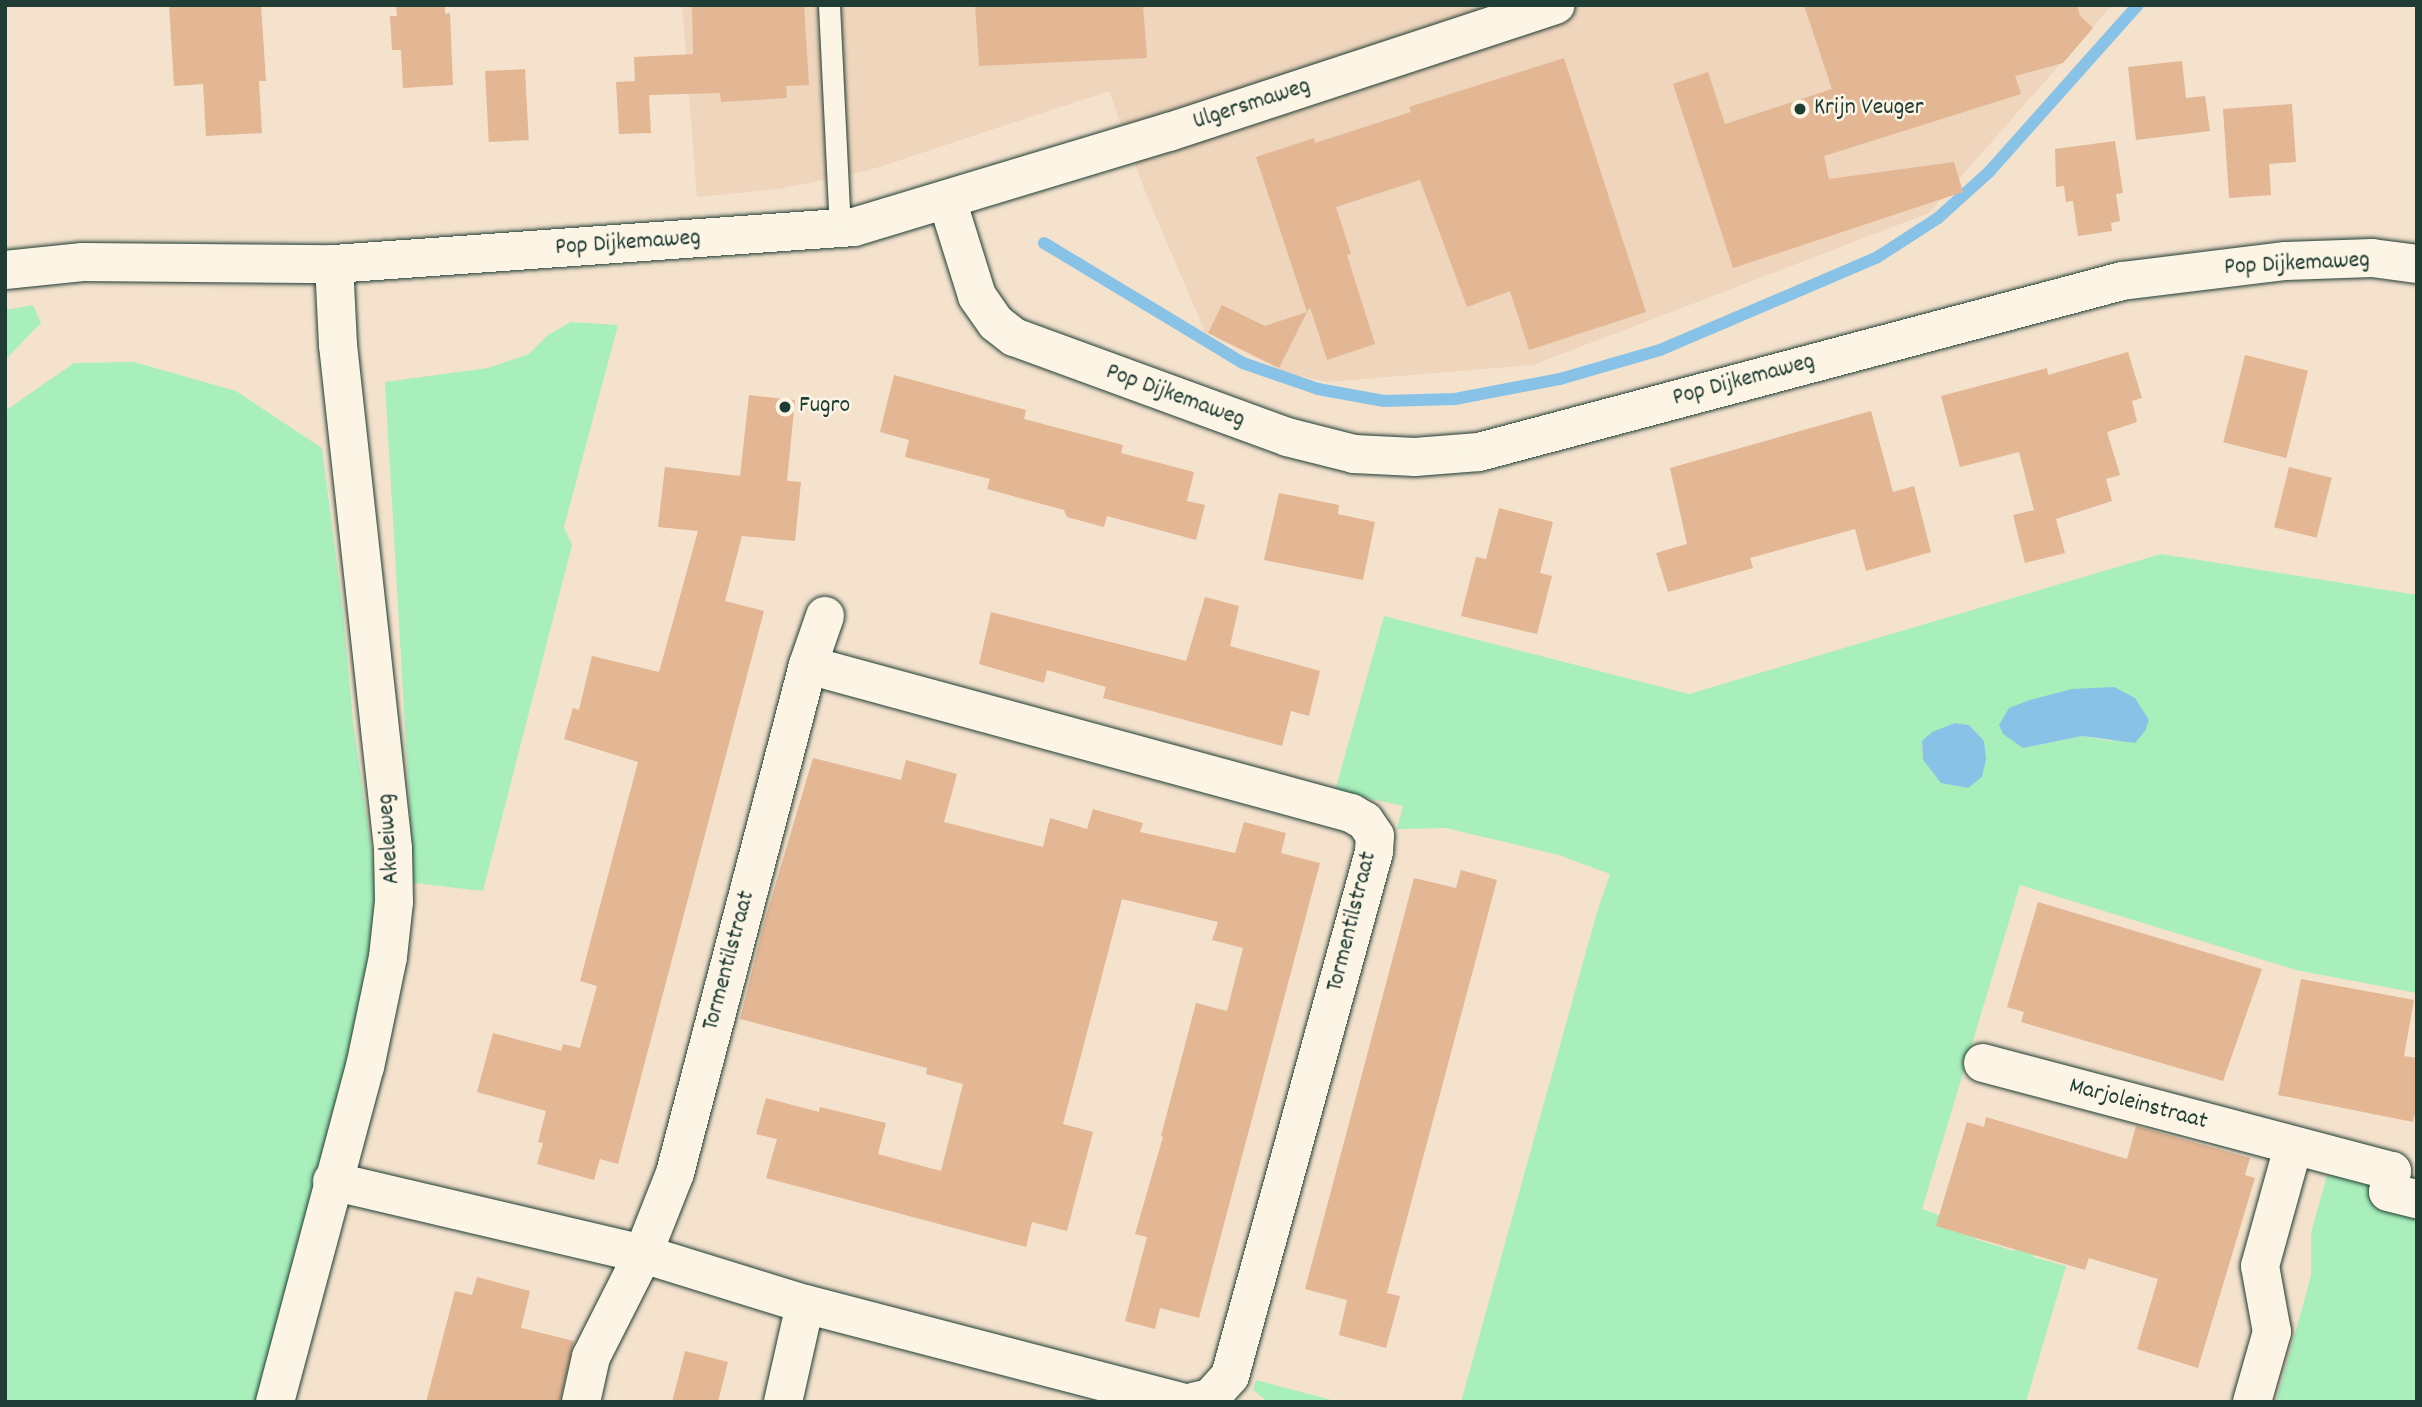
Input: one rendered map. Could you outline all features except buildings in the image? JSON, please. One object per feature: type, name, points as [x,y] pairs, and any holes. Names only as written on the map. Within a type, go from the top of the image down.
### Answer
[{"type":"street","name":"Ulgersmaweg","points":[[947,200],[1169,132],[1556,5]]},
{"type":"street","name":"Pop Dijkemaweg","points":[[5,270],[83,262],[334,264],[840,228],[947,200],[977,296],[996,323],[1014,337],[1287,437],[1354,454],[1391,456],[1479,452],[2122,281],[2286,261],[2372,258],[2417,264]]},
{"type":"street","name":"Akeleiweg","points":[[275,1402],[332,1181],[365,1067],[388,957],[394,902],[393,848],[338,345],[334,264]]},
{"type":"street","name":"Tormentilstraat","points":[[581,1402],[591,1357],[643,1254],[675,1172],[808,665],[825,616]]},
{"type":"street","name":"Tormentilstraat","points":[[808,665],[1351,813],[1365,821],[1374,836],[1374,852],[1230,1376],[1210,1398],[1193,1402]]},
{"type":"street","name":"Marjoleinstraat","points":[[1983,1063],[2392,1171],[2388,1192],[2417,1199]]},
{"type":"street","points":[[2252,1402],[2272,1332],[2260,1266],[2293,1147]]},
{"type":"street","points":[[332,1181],[643,1254],[805,1304],[1162,1400]]},
{"type":"street","points":[[783,1402],[805,1304]]},
{"type":"lane","points":[[829,5],[840,228]]},
{"type":"shaded area","points":[[682,5],[2112,5],[1929,213],[1533,365],[1328,382],[1286,373],[1205,332],[1145,191],[1109,91],[867,171],[779,189],[697,197]]},
{"type":"green space","points":[[33,305],[41,323],[5,360],[5,310]]},
{"type":"green space","points":[[571,322],[618,325],[564,527],[572,545],[483,891],[414,883],[385,382],[488,368],[529,354],[548,335]]},
{"type":"green space","points":[[134,362],[236,391],[322,448],[343,611],[353,722],[376,881],[372,966],[352,1066],[334,1106],[263,1402],[5,1402],[5,411],[74,363]]},
{"type":"green space","points":[[2161,554],[2417,595],[2417,993],[2296,970],[2020,885],[1922,1209],[1978,1229],[1975,1239],[2014,1251],[2018,1243],[2035,1248],[2033,1257],[2066,1266],[2026,1402],[1461,1402],[1597,912],[1610,874],[1559,855],[1446,828],[1397,829],[1403,806],[1335,791],[1384,616],[1689,694]],"holes":[[[2009,708],[2117,742],[2082,736],[2023,748]],[[1955,723],[1969,725],[1984,741],[1968,788],[1941,783],[1923,760],[1922,741]]]},
{"type":"green space","points":[[2327,1175],[2376,1180],[2417,1198],[2417,1402],[2276,1402],[2311,1276],[2311,1233]]},
{"type":"green space","points":[[1256,1380],[1339,1402],[1268,1402],[1253,1390]]},
{"type":"water","points":[[2114,687],[2135,698],[2149,720],[2145,731],[2135,743],[2082,736],[2023,748],[2003,734],[1999,725],[2009,708],[2030,700],[2072,689]]},
{"type":"water","points":[[1955,723],[1969,725],[1984,741],[1986,759],[1982,777],[1968,788],[1941,783],[1923,760],[1922,741],[1932,732]]},
{"type":"waterway","points":[[1044,243],[1243,363],[1318,389],[1384,401],[1455,399],[1560,379],[1660,350],[1876,258],[1938,218],[1989,172],[2138,5]]},
{"type":"place","name":"Krijn Veuger","points":[[1800,109]]},
{"type":"place","name":"Fugro","points":[[785,407]]}]
